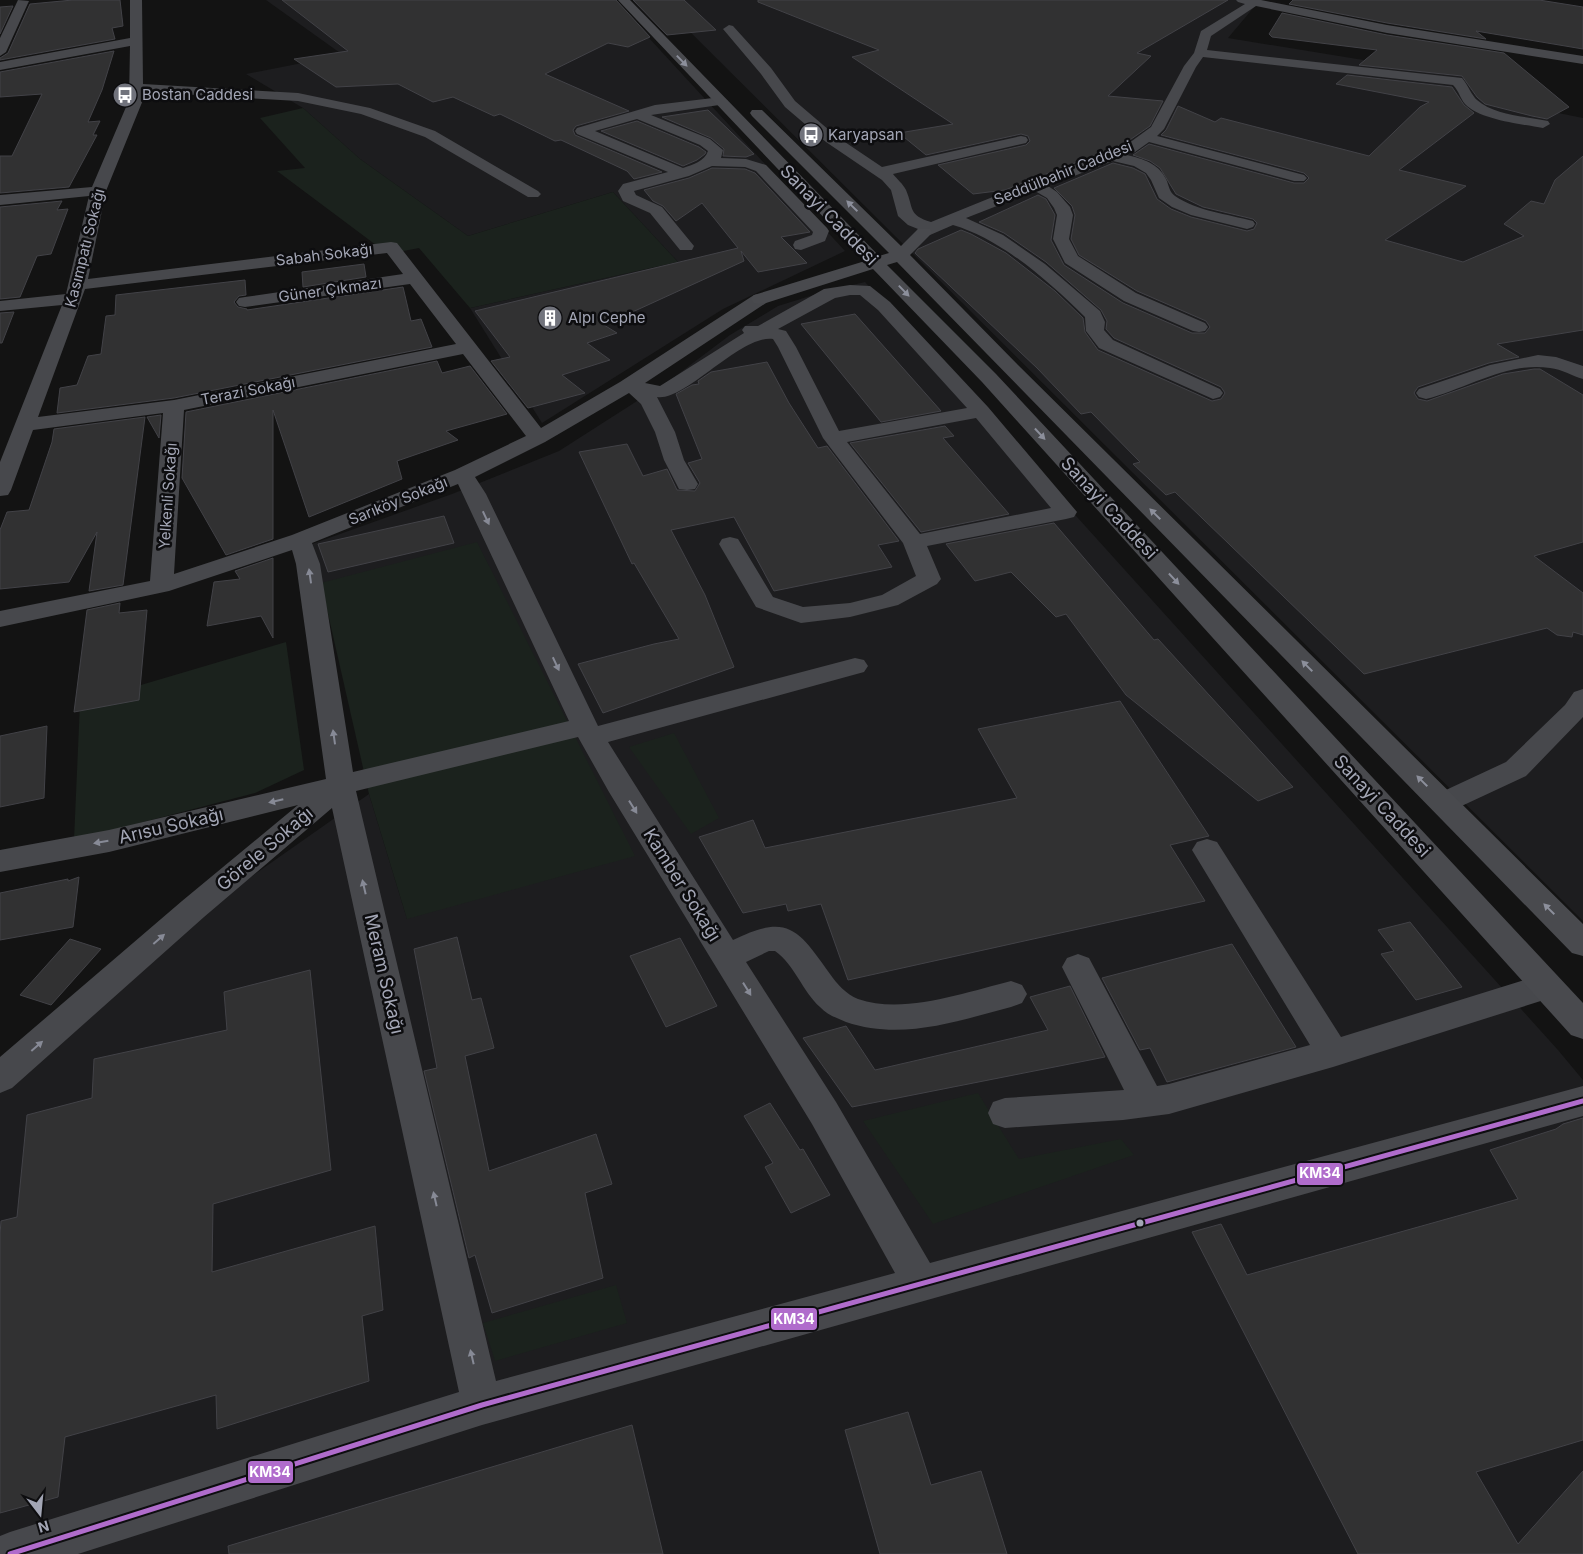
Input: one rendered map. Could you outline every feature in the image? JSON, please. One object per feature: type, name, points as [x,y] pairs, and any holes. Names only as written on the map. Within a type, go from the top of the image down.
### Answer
[{"type":"main road","name":"Sanayi Caddesi","points":[[624,0],[1024,416],[1583,1025]]},
{"type":"main road","points":[[642,0],[663,21]]},
{"type":"main road","name":"Sanayi Caddesi","points":[[747,103],[894,248],[1011,369],[1583,944]]},
{"type":"main road","points":[[760,299],[894,248],[928,230]]},
{"type":"street","name":"Kasımpatı Sokağı","points":[[1,485],[26,425],[76,291],[98,191],[136,100],[136,0]]},
{"type":"street","points":[[8,2],[28,1]]},
{"type":"street","points":[[0,52],[3,38],[28,1]]},
{"type":"street","points":[[1250,1],[1387,29],[1583,60]]},
{"type":"street","name":"Seddülbahir Caddesi","points":[[928,230],[1035,185],[1130,149],[1157,129],[1190,66],[1200,53],[1205,34],[1249,7],[1250,1]]},
{"type":"street","points":[[1318,16],[1328,5]]},
{"type":"street","points":[[729,29],[766,71],[780,92],[802,115],[831,139],[880,172],[898,189],[904,214],[928,230]]},
{"type":"street","points":[[0,66],[136,42]]},
{"type":"street","points":[[1525,50],[1583,54]]},
{"type":"street","points":[[1200,53],[1457,81],[1471,102],[1478,106],[1499,115],[1544,124]]},
{"type":"street","points":[[136,88],[298,97],[366,111],[430,134],[533,194]]},
{"type":"street","points":[[682,173],[582,131],[655,109],[721,101]]},
{"type":"street","points":[[638,114],[714,147],[717,153],[711,162]]},
{"type":"street","points":[[1146,137],[1299,178]]},
{"type":"street","points":[[880,172],[908,168],[1021,140]]},
{"type":"street","points":[[1112,156],[1149,168],[1158,178],[1162,192],[1178,204],[1247,224]]},
{"type":"street","points":[[686,246],[661,215],[650,206],[629,198],[626,191],[628,187],[682,173],[711,162],[746,163],[761,168],[821,231],[819,238],[801,245]]},
{"type":"street","points":[[1035,185],[1052,195],[1062,207],[1065,215],[1061,239],[1071,259],[1130,297],[1200,327]]},
{"type":"street","points":[[0,200],[98,191]]},
{"type":"street","points":[[952,219],[974,226],[994,236],[1054,281],[1094,315],[1096,322],[1095,331],[1106,344],[1213,393]]},
{"type":"street","name":"Sabah Sokağı","points":[[76,291],[391,247],[538,438]]},
{"type":"street","name":"Güner Çıkmazı","points":[[245,302],[415,278]]},
{"type":"street","points":[[630,387],[663,392],[726,351],[830,293],[864,290],[884,306],[986,417],[1066,512],[914,542]]},
{"type":"street","points":[[0,306],[76,291]]},
{"type":"street","name":"Sarıköy Sokağı","points":[[0,619],[161,586],[300,540],[464,475],[538,438],[630,387],[720,324],[760,299]]},
{"type":"street","points":[[720,324],[779,335],[787,347],[833,438],[914,542],[929,580],[890,600],[850,610],[801,615],[764,602],[730,544]]},
{"type":"street","name":"Terazi Sokağı","points":[[26,425],[174,406],[469,347]]},
{"type":"street","points":[[1426,393],[1530,362],[1560,364],[1583,372]]},
{"type":"street","points":[[630,387],[650,401],[665,432],[674,460],[687,484]]},
{"type":"street","name":"Yelkenli Sokağı","points":[[161,586],[174,406]]},
{"type":"street","points":[[833,438],[986,417],[1024,416]]},
{"type":"street","name":"Kamber Sokağı","points":[[464,475],[475,494],[589,731],[619,785],[824,1114],[921,1284]]},
{"type":"street","name":"Meram Sokağı","points":[[300,540],[308,564],[341,785],[482,1405]]},
{"type":"street","name":"Görele Sokağı","points":[[0,1078],[193,909],[341,785],[589,731],[855,666]]},
{"type":"street","points":[[1443,803],[1516,770],[1574,711],[1583,698]]},
{"type":"street","name":"Arısu Sokağı","points":[[0,861],[109,840],[341,785]]},
{"type":"street","points":[[1207,850],[1333,1053]]},
{"type":"street","points":[[727,957],[771,938],[785,939],[794,946],[812,975],[839,1005],[869,1014],[911,1017],[1011,994]]},
{"type":"street","points":[[1078,966],[1137,1079],[1146,1102]]},
{"type":"street","points":[[1005,1113],[1169,1100],[1333,1053],[1547,986]]},
{"type":"street","points":[[10,1554],[482,1405],[1583,1101]]},
{"type":"shaded area","points":[[266,0],[614,0],[845,251],[723,309],[542,423],[470,308],[678,262],[613,192],[468,236],[360,159],[303,108],[246,74],[343,55]]},
{"type":"shaded area","points":[[658,0],[1260,0],[1228,38],[1498,82],[1489,99],[1583,118],[1583,921]]},
{"type":"shaded area","points":[[303,108],[360,159],[468,236],[613,192],[678,262],[470,308],[419,248],[388,254],[277,171],[305,168],[260,118]]},
{"type":"shaded area","points":[[865,282],[1583,1080],[1583,1554],[0,1554],[0,1091],[198,914],[369,794],[407,919],[312,544],[452,494],[559,451],[673,378],[730,335],[778,306],[823,292]]},
{"type":"shaded area","points":[[477,542],[635,856],[407,919],[369,794],[321,583]]},
{"type":"shaded area","points":[[286,642],[304,770],[255,793],[74,840],[80,703]]},
{"type":"shaded area","points":[[674,733],[719,818],[691,834],[629,747]]},
{"type":"shaded area","points":[[978,1093],[1019,1159],[1121,1139],[1134,1155],[933,1224],[863,1121]]},
{"type":"shaded area","points":[[616,1285],[627,1323],[495,1361],[483,1323]]},
{"type":"building","points":[[73,0],[120,0],[123,26],[112,28],[115,39],[0,60],[0,58],[8,53],[30,4]]},
{"type":"building","points":[[282,0],[616,0],[650,37],[628,47],[608,43],[545,74],[629,111],[576,126],[573,130],[575,135],[662,172],[634,179],[627,171],[561,140],[555,141],[500,114],[494,116],[453,97],[433,102],[398,84],[336,87],[294,59],[348,51]]},
{"type":"building","points":[[633,0],[684,0],[716,30],[667,35]]},
{"type":"building","points":[[758,0],[1228,0],[1137,53],[1151,56],[1108,96],[1163,101],[1150,126],[1124,144],[1005,190],[973,194],[938,165],[1026,145],[1030,141],[1028,136],[1021,134],[926,155],[899,133],[953,124],[852,57],[879,50],[758,2]]},
{"type":"building","points":[[1293,0],[1539,0],[1583,7],[1583,49],[1476,31],[1486,39],[1387,23],[1289,4]]},
{"type":"building","points":[[13,6],[0,34],[0,7]]},
{"type":"building","points":[[1282,13],[1387,35],[1504,53],[1569,107],[1547,119],[1532,116],[1485,104],[1477,97],[1462,76],[1359,65],[1377,50],[1272,37],[1269,34]]},
{"type":"building","points":[[114,51],[102,90],[88,122],[100,121],[93,135],[97,135],[69,187],[0,193],[0,156],[12,156],[42,94],[0,97],[0,72]]},
{"type":"building","points":[[1347,75],[1452,87],[1464,105],[1474,113],[1399,170],[1466,186],[1385,240],[1463,262],[1524,236],[1504,224],[1531,201],[1544,204],[1555,180],[1583,156],[1583,330],[1497,344],[1519,357],[1489,363],[1418,387],[1414,393],[1418,399],[1427,401],[1503,374],[1540,369],[1583,395],[1583,542],[1534,556],[1583,593],[1583,635],[1573,632],[1572,637],[1557,635],[1547,628],[1364,674],[1175,492],[1166,495],[1133,464],[1140,462],[1091,412],[1081,414],[1037,368],[915,253],[918,249],[961,230],[971,234],[1006,253],[1055,291],[1083,318],[1085,332],[1098,350],[1212,401],[1221,399],[1225,393],[1221,387],[1114,338],[1106,329],[1107,321],[1101,310],[1046,262],[1004,233],[979,222],[1038,195],[1046,199],[1055,215],[1051,240],[1064,265],[1123,303],[1192,333],[1205,333],[1210,327],[1206,321],[1137,291],[1079,255],[1071,239],[1075,215],[1072,206],[1054,188],[1113,163],[1133,168],[1145,174],[1157,199],[1171,209],[1191,217],[1247,231],[1254,229],[1257,223],[1253,219],[1203,207],[1176,194],[1160,168],[1150,161],[1133,155],[1149,144],[1294,183],[1304,183],[1309,178],[1304,173],[1161,135],[1166,130],[1178,106],[1215,122],[1221,118],[1369,156],[1420,107],[1429,102],[1336,84]]},
{"type":"building","points":[[708,110],[754,154],[746,157],[723,156],[724,149],[711,138],[662,117]]},
{"type":"building","points":[[637,121],[699,147],[706,152],[697,160],[683,166],[601,131]]},
{"type":"building","points":[[712,168],[745,169],[755,173],[810,232],[781,237],[807,263],[758,272],[741,251],[744,261],[604,325],[617,333],[587,343],[610,360],[562,375],[585,393],[528,408],[491,361],[510,357],[475,311],[738,248],[702,203],[676,221],[663,206],[653,201],[644,190],[689,178]]},
{"type":"building","points":[[62,201],[57,210],[68,209],[51,254],[37,256],[20,297],[0,299],[0,207]]},
{"type":"building","points":[[364,264],[366,277],[303,287],[302,272]]},
{"type":"building","points":[[245,280],[246,295],[239,296],[234,302],[238,307],[247,310],[403,287],[411,321],[421,319],[432,347],[174,398],[57,413],[60,388],[77,385],[88,356],[101,354],[106,316],[115,315],[116,295]]},
{"type":"building","points":[[14,312],[2,343],[0,343],[0,313]]},
{"type":"building","points":[[855,314],[941,411],[881,422],[801,324]]},
{"type":"building","points":[[437,361],[442,373],[470,366],[507,414],[446,431],[458,440],[397,461],[402,479],[309,517],[273,410],[273,539],[226,555],[182,478],[186,412]]},
{"type":"building","points":[[767,362],[789,403],[818,448],[827,446],[899,541],[878,545],[892,567],[774,591],[734,517],[671,530],[705,595],[734,667],[603,713],[578,664],[679,639],[634,563],[632,564],[579,452],[627,444],[643,476],[667,469],[677,490],[695,491],[700,483],[688,463],[702,459],[676,394],[692,385],[699,384],[698,381],[711,372]]},
{"type":"building","points":[[161,415],[159,438],[147,417]]},
{"type":"building","points":[[145,417],[123,585],[89,591],[97,532],[69,582],[0,589],[0,530],[7,512],[29,510],[52,442],[54,429]]},
{"type":"building","points":[[945,426],[954,436],[943,438],[1009,514],[921,532],[850,443]]},
{"type":"building","points":[[444,516],[454,543],[328,572],[318,544]]},
{"type":"building","points":[[1054,523],[1154,640],[1158,639],[1293,787],[1258,801],[1126,695],[1066,614],[1056,617],[1011,572],[975,581],[946,544]]},
{"type":"building","points":[[273,558],[273,638],[261,616],[207,626],[214,582],[240,579],[235,571]]},
{"type":"building","points":[[120,603],[119,613],[147,610],[139,700],[74,712],[87,610]]},
{"type":"building","points":[[1120,701],[1209,836],[1170,845],[1205,901],[848,980],[821,904],[788,911],[786,904],[743,913],[699,837],[753,820],[765,848],[1017,798],[978,729]]},
{"type":"building","points":[[47,726],[44,798],[0,807],[0,736]]},
{"type":"building","points":[[79,877],[73,927],[0,940],[0,893],[68,879],[68,881]]},
{"type":"building","points":[[1410,922],[1462,987],[1416,1000],[1381,954],[1394,951],[1378,930]]},
{"type":"building","points":[[457,937],[472,1000],[481,998],[494,1048],[465,1056],[489,1171],[596,1134],[612,1184],[585,1193],[603,1278],[492,1313],[475,1255],[469,1258],[424,1071],[437,1068],[414,949]]},
{"type":"building","points":[[680,938],[717,1006],[666,1027],[630,956]]},
{"type":"building","points":[[70,939],[101,949],[51,1005],[20,995]]},
{"type":"building","points":[[1232,944],[1296,1047],[1167,1082],[1150,1048],[1140,1050],[1102,978]]},
{"type":"building","points":[[310,970],[331,1170],[213,1204],[212,1272],[375,1226],[383,1310],[362,1316],[369,1381],[217,1429],[216,1395],[65,1437],[58,1497],[0,1513],[0,1234],[1,1221],[17,1217],[27,1115],[92,1098],[94,1059],[227,1030],[224,992]]},
{"type":"building","points":[[1070,986],[1105,1057],[852,1107],[803,1038],[846,1026],[875,1070],[1048,1030],[1030,997]]},
{"type":"building","points":[[770,1103],[800,1150],[803,1149],[830,1195],[791,1213],[765,1167],[773,1163],[744,1116]]},
{"type":"building","points":[[1583,1118],[1583,1440],[1476,1472],[1518,1544],[1583,1471],[1583,1554],[1358,1554],[1192,1232],[1221,1224],[1247,1275],[1518,1199],[1490,1150],[1556,1129],[1563,1124]]},
{"type":"building","points":[[908,1412],[931,1485],[981,1471],[1007,1554],[880,1554],[845,1430]]},
{"type":"building","points":[[632,1425],[663,1554],[229,1554],[228,1546]]},
{"type":"transit line","name":"KM34","points":[[10,1554],[482,1405],[1583,1101]]},
{"type":"place","name":"Bostan Caddesi","points":[[125,95]]},
{"type":"place","name":"Karyapsan","points":[[811,135]]},
{"type":"place","name":"Alpı Cephe","points":[[550,318]]}]
